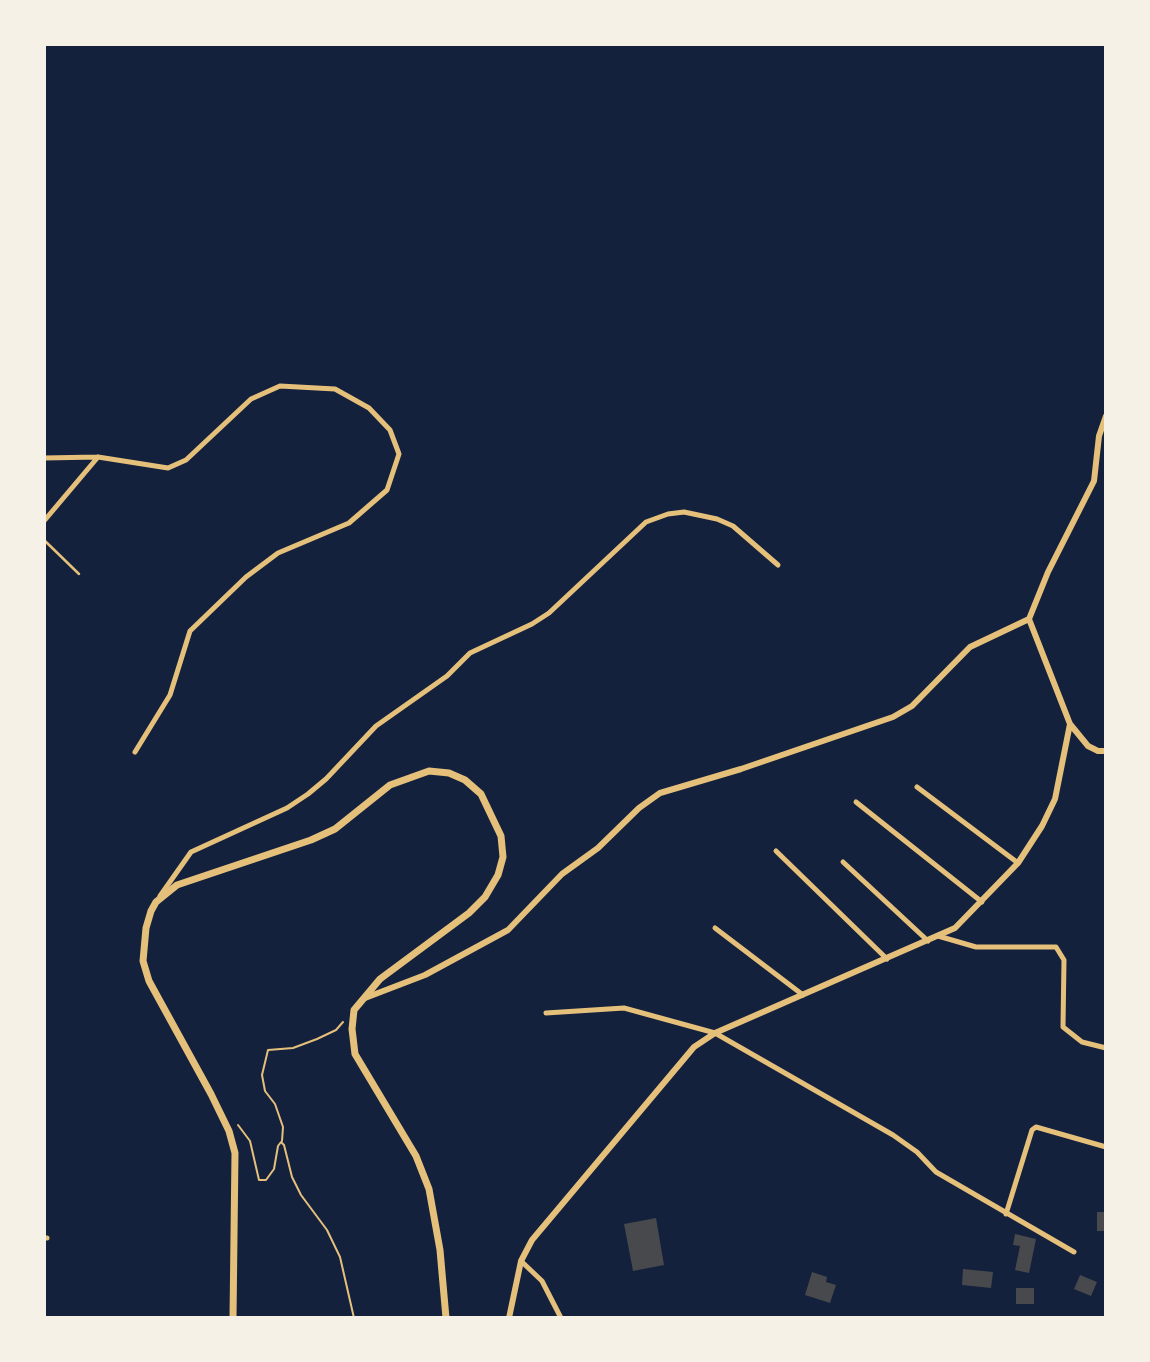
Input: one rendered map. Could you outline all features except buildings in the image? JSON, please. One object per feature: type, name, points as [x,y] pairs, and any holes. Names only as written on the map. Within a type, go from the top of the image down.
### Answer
[{"type":"main road","points":[[233,1318],[234,1153],[229,1131],[211,1094],[149,981],[143,961],[146,928],[156,902],[177,885],[311,841],[335,830],[390,785],[429,771],[457,776],[481,794],[493,814],[501,836],[503,857],[498,876],[485,897],[469,913],[380,979],[354,1010],[352,1029],[355,1054],[416,1156],[429,1189],[440,1250],[446,1318]]},
{"type":"street","points":[[44,458],[98,457],[168,468],[186,460],[251,399],[280,386],[335,389],[369,408],[390,430],[399,454],[387,490],[349,523],[278,553],[246,577],[190,631],[170,695],[135,752]]},
{"type":"street","points":[[363,999],[425,975],[508,930],[562,874],[598,848],[639,808],[660,793],[741,769],[893,717],[912,706],[970,647],[1029,619],[1048,572],[1094,481],[1099,436],[1106,415]]},
{"type":"street","points":[[44,521],[98,457]]},
{"type":"street","points":[[156,902],[191,852],[286,808],[308,794],[376,726],[447,676],[470,653],[532,624],[549,613],[646,522],[684,512],[717,519],[733,526],[778,565]]},
{"type":"street","points":[[1029,619],[1070,724],[1088,746],[1098,751],[1106,751]]},
{"type":"street","points":[[509,1318],[521,1261],[532,1240],[683,1058],[715,1034],[956,928],[982,902],[1018,863],[1042,826],[1055,799],[1070,724]]},
{"type":"street","points":[[917,787],[1018,863]]},
{"type":"street","points":[[856,802],[982,902]]},
{"type":"street","points":[[776,850],[887,958]]},
{"type":"street","points":[[842,862],[928,941]]},
{"type":"street","points":[[715,928],[803,995]]},
{"type":"street","points":[[938,936],[976,947],[1056,947],[1064,960],[1063,1027],[1082,1042],[1106,1048]]},
{"type":"street","points":[[546,1013],[624,1008],[715,1034],[893,1135],[917,1152],[936,1172],[1074,1252]]},
{"type":"street","points":[[1006,1214],[1032,1130],[1036,1127],[1106,1147]]},
{"type":"street","points":[[521,1261],[542,1281],[561,1318]]},
{"type":"lane","points":[[44,540],[79,575]]},
{"type":"path","points":[[238,1125],[250,1141],[259,1180],[266,1181],[274,1169],[282,1142],[283,1127],[275,1104],[265,1091],[262,1075],[268,1050],[293,1048],[317,1039],[336,1030],[344,1020]]},
{"type":"path","points":[[282,1142],[301,1195],[327,1230],[340,1257],[354,1318]]}]
